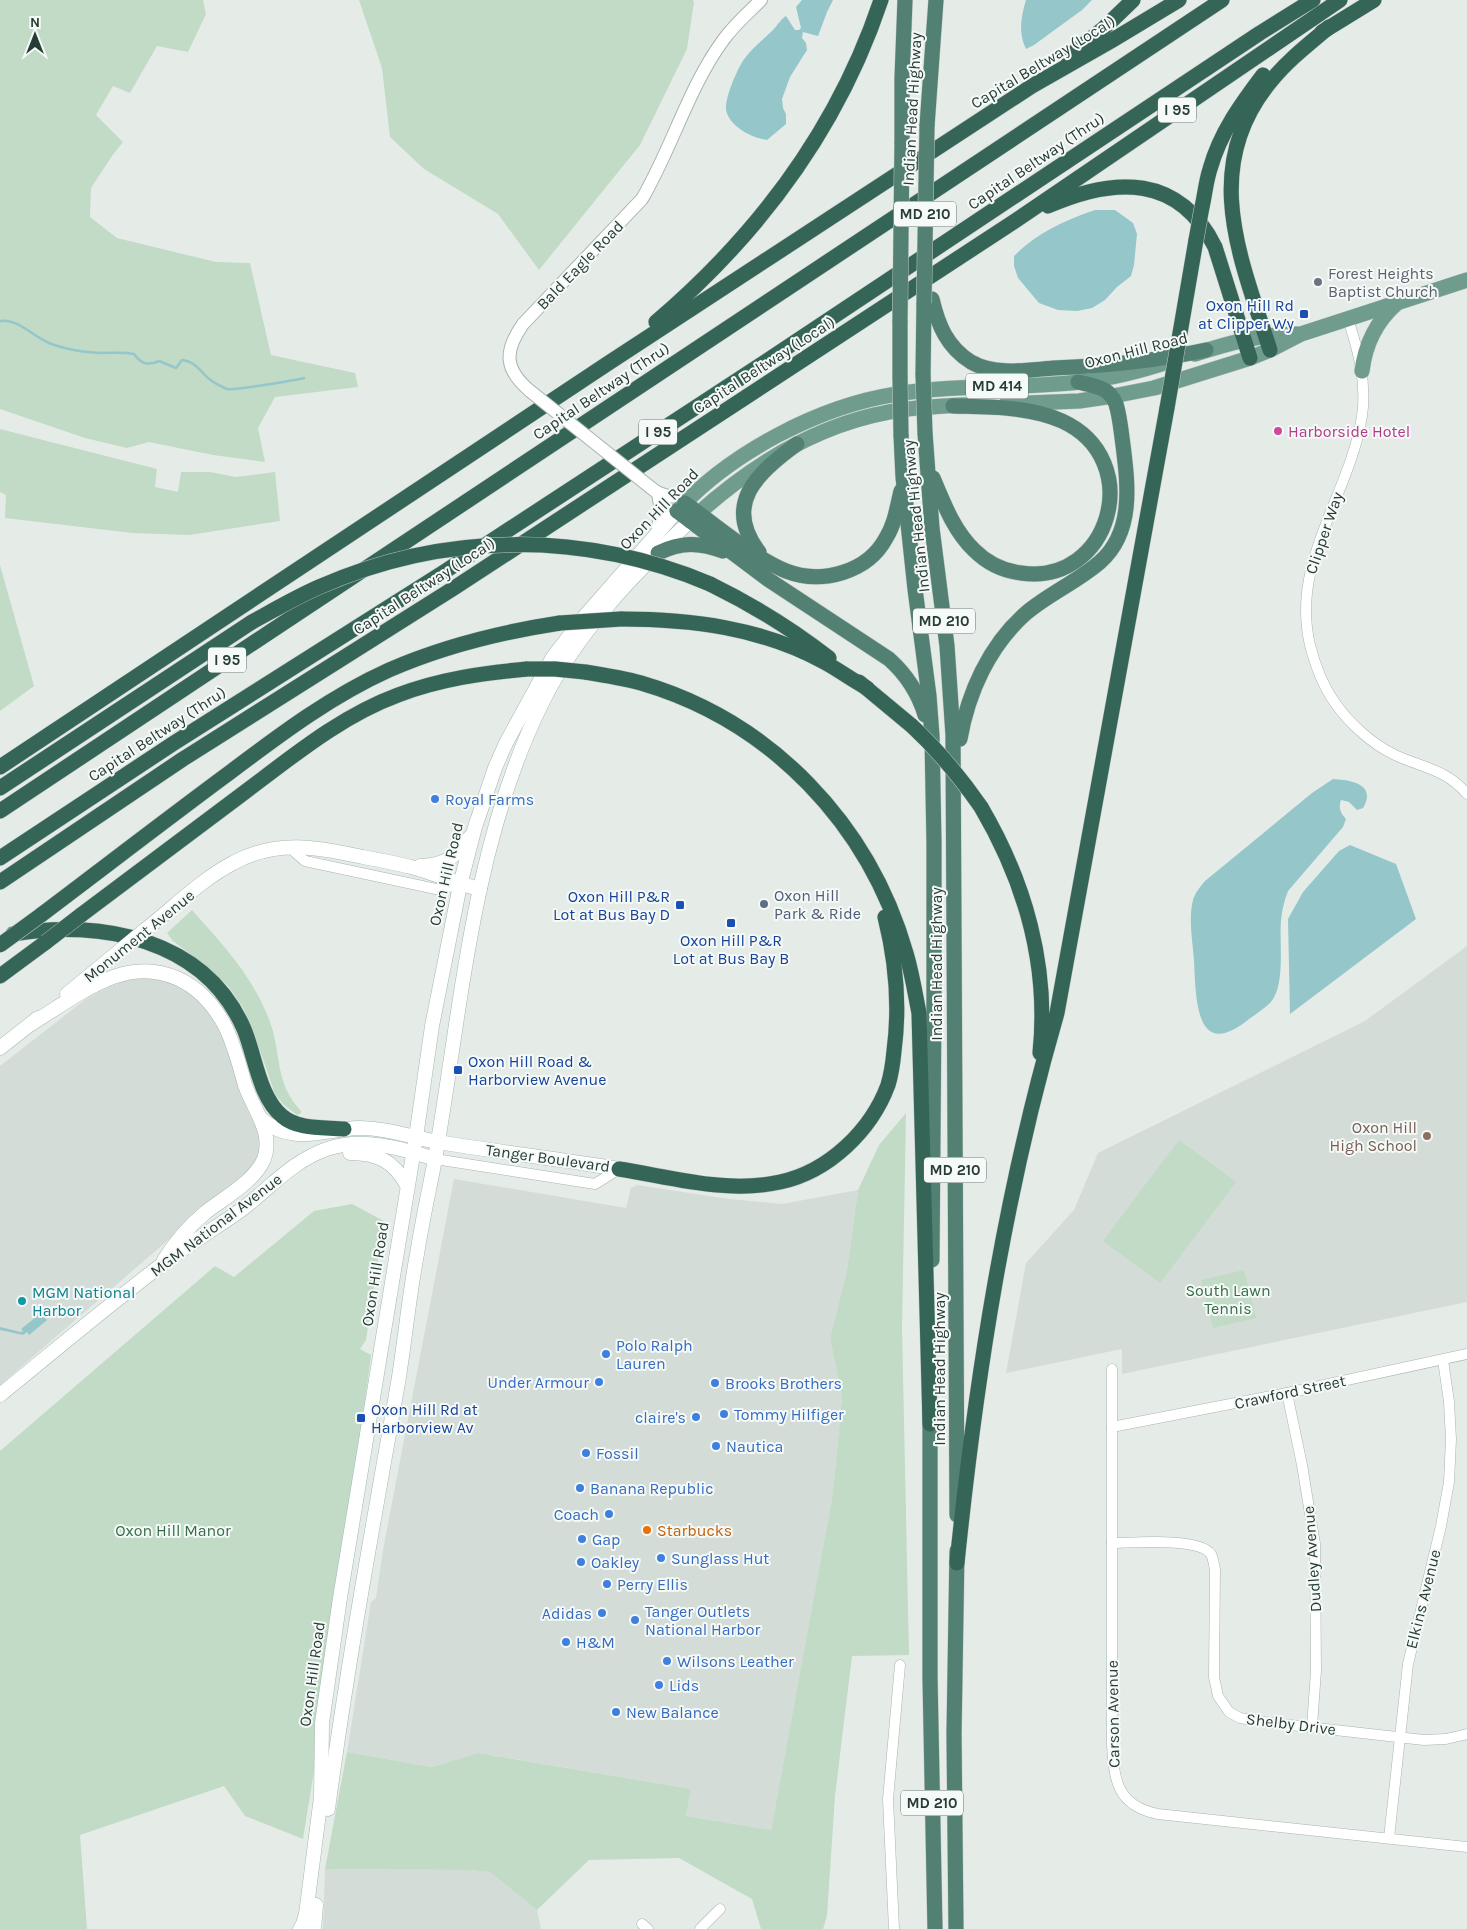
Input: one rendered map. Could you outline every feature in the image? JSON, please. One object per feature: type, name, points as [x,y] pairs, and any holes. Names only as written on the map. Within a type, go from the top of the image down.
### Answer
[{"type":"highway","points":[[607,364],[707,276],[749,232],[778,195],[810,148],[854,69],[881,0]]},
{"type":"highway","name":"Indian Head Highway","points":[[905,0],[902,79],[901,435],[915,588],[929,696],[932,736],[934,843],[930,1676],[935,1929]]},
{"type":"highway","name":"Indian Head Highway","points":[[936,0],[927,126],[925,234],[928,301],[923,374],[932,528],[951,692],[953,778],[957,1563],[954,1734],[956,1929]]},
{"type":"highway","points":[[1032,86],[1104,28],[1132,0]]},
{"type":"highway","name":"Capital Beltway (Local)","points":[[0,767],[607,364],[1032,86],[1179,0]]},
{"type":"highway","name":"Capital Beltway (Thru)","points":[[0,811],[1222,0]]},
{"type":"highway","name":"Capital Beltway (Thru)","points":[[0,858],[174,743],[478,550],[1260,33],[1314,0]]},
{"type":"highway","name":"Capital Beltway (Local)","points":[[0,882],[183,760],[454,588],[1015,221],[1340,0]]},
{"type":"highway","points":[[957,1563],[969,1451],[986,1334],[1036,1087],[1057,1013],[1210,169],[1228,124],[1244,99],[1264,74],[1286,55],[1374,0]]},
{"type":"highway","points":[[1270,350],[1236,242],[1231,198],[1235,154],[1242,130],[1255,104],[1270,81],[1290,60],[1329,27]]},
{"type":"highway","points":[[1015,221],[1077,194],[1098,189],[1120,186],[1139,187],[1157,191],[1173,199],[1189,210],[1207,232],[1217,254],[1250,358]]},
{"type":"highway","points":[[928,301],[946,339],[955,350],[971,362],[986,368],[1008,371],[1114,365],[1206,350]]},
{"type":"highway","points":[[953,778],[966,713],[981,673],[992,654],[1025,615],[1102,561],[1114,545],[1122,528],[1128,496],[1127,473],[1118,412],[1113,396],[1107,390],[1078,382]]},
{"type":"highway","points":[[928,465],[947,510],[959,532],[974,550],[989,562],[1010,572],[1048,573],[1067,566],[1083,555],[1105,525],[1111,489],[1107,471],[1101,456],[1091,442],[1075,428],[1060,420],[1041,414],[1005,409],[953,406]]},
{"type":"highway","points":[[769,562],[756,547],[750,536],[745,523],[745,503],[748,491],[757,478],[773,462],[797,444]]},
{"type":"highway","points":[[681,507],[700,512],[769,562],[795,574],[836,575],[851,569],[878,551],[892,526],[904,477]]},
{"type":"highway","points":[[700,512],[740,560]]},
{"type":"highway","points":[[0,788],[252,622],[320,587],[357,572],[394,560],[434,552],[474,546],[528,544],[588,548],[650,562],[710,584],[777,620],[812,644],[912,726],[932,744],[957,772],[982,807],[998,835],[1026,903],[1039,970],[1041,1008],[1036,1087]]},
{"type":"highway","points":[[658,553],[671,547],[685,544],[696,544],[722,551],[740,560],[889,659],[903,672],[913,686],[919,697],[932,736]]},
{"type":"highway","points":[[0,945],[319,708],[389,670],[434,652],[521,629],[560,624],[621,619],[686,621],[722,626],[796,649],[823,662],[867,688]]},
{"type":"highway","points":[[0,976],[307,746],[364,710],[396,695],[431,684],[480,674],[527,669],[555,669],[585,672],[642,683],[704,708],[742,729],[786,761],[843,823],[869,862],[902,938],[919,1013],[930,1424]]},
{"type":"highway","points":[[619,1169],[712,1184],[738,1186],[780,1182],[800,1177],[824,1164],[844,1149],[860,1132],[876,1109],[888,1084],[897,1026],[893,955],[881,901],[869,862]]},
{"type":"highway","points":[[0,936],[34,930],[60,928],[88,929],[151,943],[176,954],[201,970],[218,987],[235,1010],[245,1031],[266,1092],[273,1106],[282,1116],[300,1125],[344,1129]]},
{"type":"main road","name":"Oxon Hill Road","points":[[797,444],[838,427],[882,413],[912,408],[1071,401],[1113,396],[1173,383],[1250,358],[1301,334],[1467,280]]},
{"type":"main road","points":[[1362,371],[1366,349],[1371,337],[1386,314],[1399,302]]},
{"type":"main road","name":"Oxon Hill Road","points":[[300,1929],[306,1914],[319,1814],[322,1723],[432,1026],[460,885],[475,827],[495,768],[506,743],[548,665],[570,634],[657,533],[699,490],[736,461],[781,434],[818,417],[873,398],[928,390],[1078,382],[1140,371],[1244,339],[1266,335],[1301,334]]},
{"type":"main road","name":"MD 414","points":[[700,512],[749,472],[797,444]]},
{"type":"main road","name":"Oxon Hill Road","points":[[314,1929],[319,1875],[348,1669],[404,1343],[416,1255],[438,1142],[480,889],[492,832],[504,793],[544,700],[564,664],[587,632],[658,553],[700,512]]},
{"type":"main road","points":[[408,866],[427,866],[444,863],[466,843],[475,827]]},
{"type":"main road","name":"Monument Avenue","points":[[0,1048],[216,874],[232,863],[258,852],[316,847],[408,866],[438,875],[460,885],[480,889]]},
{"type":"main road","points":[[31,1024],[99,984],[114,977],[139,971],[153,971],[183,981],[198,991],[212,1006],[224,1024],[233,1044],[248,1095],[261,1119],[267,1137],[267,1148],[259,1168],[248,1180],[206,1212],[176,1240],[161,1265]]},
{"type":"main road","points":[[261,1119],[269,1126],[292,1134],[318,1134],[344,1129],[373,1128],[438,1142]]},
{"type":"main road","name":"Tanger Boulevard","points":[[438,1142],[619,1169]]},
{"type":"main road","name":"MGM National Avenue","points":[[0,1395],[161,1265],[243,1208],[284,1173],[304,1159],[327,1149],[374,1144],[413,1152],[435,1159]]},
{"type":"main road","points":[[304,1159],[344,1153],[372,1155],[393,1165],[407,1185]]},
{"type":"street","name":"Bald Eagle Road","points":[[654,490],[516,378],[512,371],[509,352],[514,336],[523,324],[642,199],[701,77],[715,53],[737,24],[761,0]]},
{"type":"street","name":"Clipper Way","points":[[1348,319],[1362,371],[1363,395],[1359,429],[1349,465],[1325,526],[1308,577],[1305,597],[1306,624],[1312,654],[1318,671],[1336,704],[1373,742],[1393,754],[1447,776],[1467,794]]},
{"type":"street","points":[[654,490],[676,496],[699,490]]},
{"type":"street","points":[[654,490],[661,510],[657,533]]},
{"type":"street","name":"Monument Avenue","points":[[290,848],[305,861],[436,889],[460,885]]},
{"type":"street","name":"Tanger Boulevard","points":[[435,1159],[595,1184],[619,1169]]},
{"type":"street","name":"Crawford Street","points":[[1112,1427],[1287,1393],[1467,1354]]},
{"type":"street","name":"Elkins Avenue","points":[[1389,1838],[1408,1664],[1441,1526],[1449,1482],[1451,1434],[1443,1360]]},
{"type":"street","name":"Carson Avenue","points":[[1112,1369],[1113,1764],[1118,1785],[1123,1795],[1139,1808],[1158,1814],[1467,1847]]},
{"type":"street","name":"Dudley Avenue","points":[[1287,1393],[1302,1465],[1314,1544],[1316,1647],[1312,1726]]},
{"type":"street","name":"Shelby Drive","points":[[1112,1543],[1184,1543],[1200,1546],[1211,1554],[1215,1569],[1214,1677],[1216,1691],[1229,1712],[1240,1718],[1439,1740],[1467,1734]]},
{"type":"street","points":[[894,1929],[888,1799],[900,1665]]},
{"type":"street","points":[[700,1929],[720,1909]]},
{"type":"shaded area","name":"Oxon Hill High School","points":[[1467,946],[1467,1302],[1122,1374],[1122,1349],[1006,1373],[1026,1263],[1074,1210],[1098,1153],[1365,1021]]},
{"type":"shaded area","points":[[139,976],[183,981],[224,1024],[262,1144],[254,1166],[0,1385],[0,1066],[86,999],[111,986]]},
{"type":"shaded area","points":[[454,1179],[626,1208],[631,1188],[637,1185],[729,1199],[782,1204],[858,1190],[847,1270],[830,1338],[842,1397],[833,1493],[771,1830],[686,1816],[691,1789],[480,1753],[432,1767],[347,1752],[371,1602],[376,1598],[383,1550]]},
{"type":"shaded area","points":[[325,1869],[468,1870],[490,1872],[537,1910],[541,1929],[323,1929]]},
{"type":"green space","points":[[0,0],[203,0],[206,14],[188,52],[157,46],[130,93],[113,86],[96,115],[123,142],[91,188],[90,217],[117,238],[216,262],[250,263],[271,355],[355,373],[358,387],[275,397],[258,428],[265,462],[213,455],[149,442],[127,448],[85,438],[0,409]]},
{"type":"green space","points":[[359,0],[693,0],[694,2],[687,49],[640,145],[539,270],[498,214],[424,169],[390,137],[382,68]]},
{"type":"green space","points":[[0,429],[157,469],[155,487],[178,492],[181,472],[210,472],[236,477],[275,472],[280,521],[189,535],[132,533],[5,518],[6,495],[0,492]]},
{"type":"green space","points":[[0,565],[34,686],[0,711]]},
{"type":"green space","points":[[192,910],[236,962],[255,990],[274,1034],[282,1079],[286,1090],[301,1113],[297,1115],[283,1104],[275,1094],[252,1027],[242,1006],[229,987],[210,969],[173,941],[167,933]]},
{"type":"green space","points":[[906,1113],[902,1328],[909,1655],[852,1656],[835,1796],[827,1916],[823,1929],[761,1929],[752,1899],[679,1858],[589,1860],[537,1910],[490,1872],[468,1870],[325,1869],[347,1752],[432,1767],[479,1753],[691,1789],[686,1816],[771,1830],[833,1493],[842,1397],[830,1338],[847,1270],[858,1190],[879,1145]]},
{"type":"green space","points":[[1179,1140],[1236,1182],[1160,1283],[1103,1241]]},
{"type":"green space","name":"Oxon Hill Manor","points":[[352,1204],[384,1221],[366,1340],[360,1349],[371,1355],[328,1684],[303,1839],[245,1816],[224,1786],[80,1835],[87,1929],[0,1929],[0,1451],[215,1266],[234,1277],[314,1211]]},
{"type":"green space","name":"South Lawn Tennis","points":[[1244,1270],[1256,1318],[1213,1328],[1201,1280]]},
{"type":"water","points":[[802,0],[833,0],[818,36],[803,32],[802,38],[806,43],[807,50],[790,77],[782,99],[786,114],[786,124],[767,140],[761,139],[748,134],[731,121],[726,109],[730,90],[742,62],[782,19],[786,16],[795,30],[801,28],[796,7]]},
{"type":"water","points":[[1026,0],[1092,0],[1082,10],[1026,49],[1023,43],[1021,25]]},
{"type":"water","points":[[1095,210],[1115,210],[1133,223],[1137,234],[1131,276],[1105,300],[1092,308],[1077,311],[1058,310],[1039,303],[1018,278],[1014,266],[1014,256],[1052,228]]},
{"type":"water","points":[[1333,779],[1354,782],[1360,785],[1367,793],[1366,800],[1363,808],[1357,810],[1349,802],[1341,800],[1340,811],[1346,819],[1343,827],[1288,891],[1281,917],[1281,964],[1275,995],[1270,1003],[1231,1031],[1218,1034],[1208,1030],[1202,1020],[1196,992],[1191,923],[1195,895],[1205,881],[1312,793]]},
{"type":"water","points":[[1350,845],[1396,864],[1416,919],[1290,1014],[1288,919],[1303,892],[1339,851]]},
{"type":"water","points":[[40,1314],[47,1320],[29,1335],[27,1332],[23,1335],[0,1330],[0,1327],[21,1332],[23,1331],[21,1329]]},
{"type":"waterway","points":[[0,321],[13,322],[49,343],[68,349],[134,354],[145,363],[159,361],[176,368],[182,360],[186,361],[194,365],[212,381],[227,389],[252,387],[304,378]]},
{"type":"place","name":"Forest Heights Baptist Church","points":[[1318,282]]},
{"type":"place","name":"Oxon Hill Rd at Clipper Wy","points":[[1304,314]]},
{"type":"place","name":"Harborside Hotel","points":[[1278,431]]},
{"type":"place","name":"Royal Farms","points":[[435,799]]},
{"type":"place","name":"Oxon Hill Park & Ride","points":[[764,904]]},
{"type":"place","name":"Oxon Hill P&R Lot at Bus Bay D","points":[[680,905]]},
{"type":"place","name":"Oxon Hill P&R Lot at Bus Bay B","points":[[731,923]]},
{"type":"place","name":"Oxon Hill Road & Harborview Avenue","points":[[458,1070]]},
{"type":"place","name":"Oxon Hill High School","points":[[1427,1136]]},
{"type":"place","name":"MGM National Harbor","points":[[22,1301]]},
{"type":"place","name":"Polo Ralph Lauren","points":[[606,1354]]},
{"type":"place","name":"Under Armour","points":[[599,1382]]},
{"type":"place","name":"Brooks Brothers","points":[[715,1383]]},
{"type":"place","name":"Tommy Hilfiger","points":[[724,1414]]},
{"type":"place","name":"claire's","points":[[696,1417]]},
{"type":"place","name":"Oxon Hill Rd at Harborview Av","points":[[361,1418]]},
{"type":"place","name":"Nautica","points":[[716,1446]]},
{"type":"place","name":"Fossil","points":[[586,1453]]},
{"type":"place","name":"Banana Republic","points":[[580,1488]]},
{"type":"place","name":"Coach","points":[[609,1514]]},
{"type":"place","name":"Starbucks","points":[[647,1530]]},
{"type":"place","name":"Gap","points":[[582,1539]]},
{"type":"place","name":"Sunglass Hut","points":[[661,1558]]},
{"type":"place","name":"Oakley","points":[[581,1562]]},
{"type":"place","name":"Perry Ellis","points":[[607,1584]]},
{"type":"place","name":"Adidas","points":[[602,1613]]},
{"type":"place","name":"Tanger Outlets National Harbor","points":[[635,1620]]},
{"type":"place","name":"H&M","points":[[566,1642]]},
{"type":"place","name":"Wilsons Leather","points":[[667,1661]]},
{"type":"place","name":"Lids","points":[[659,1685]]},
{"type":"place","name":"New Balance","points":[[616,1712]]}]
